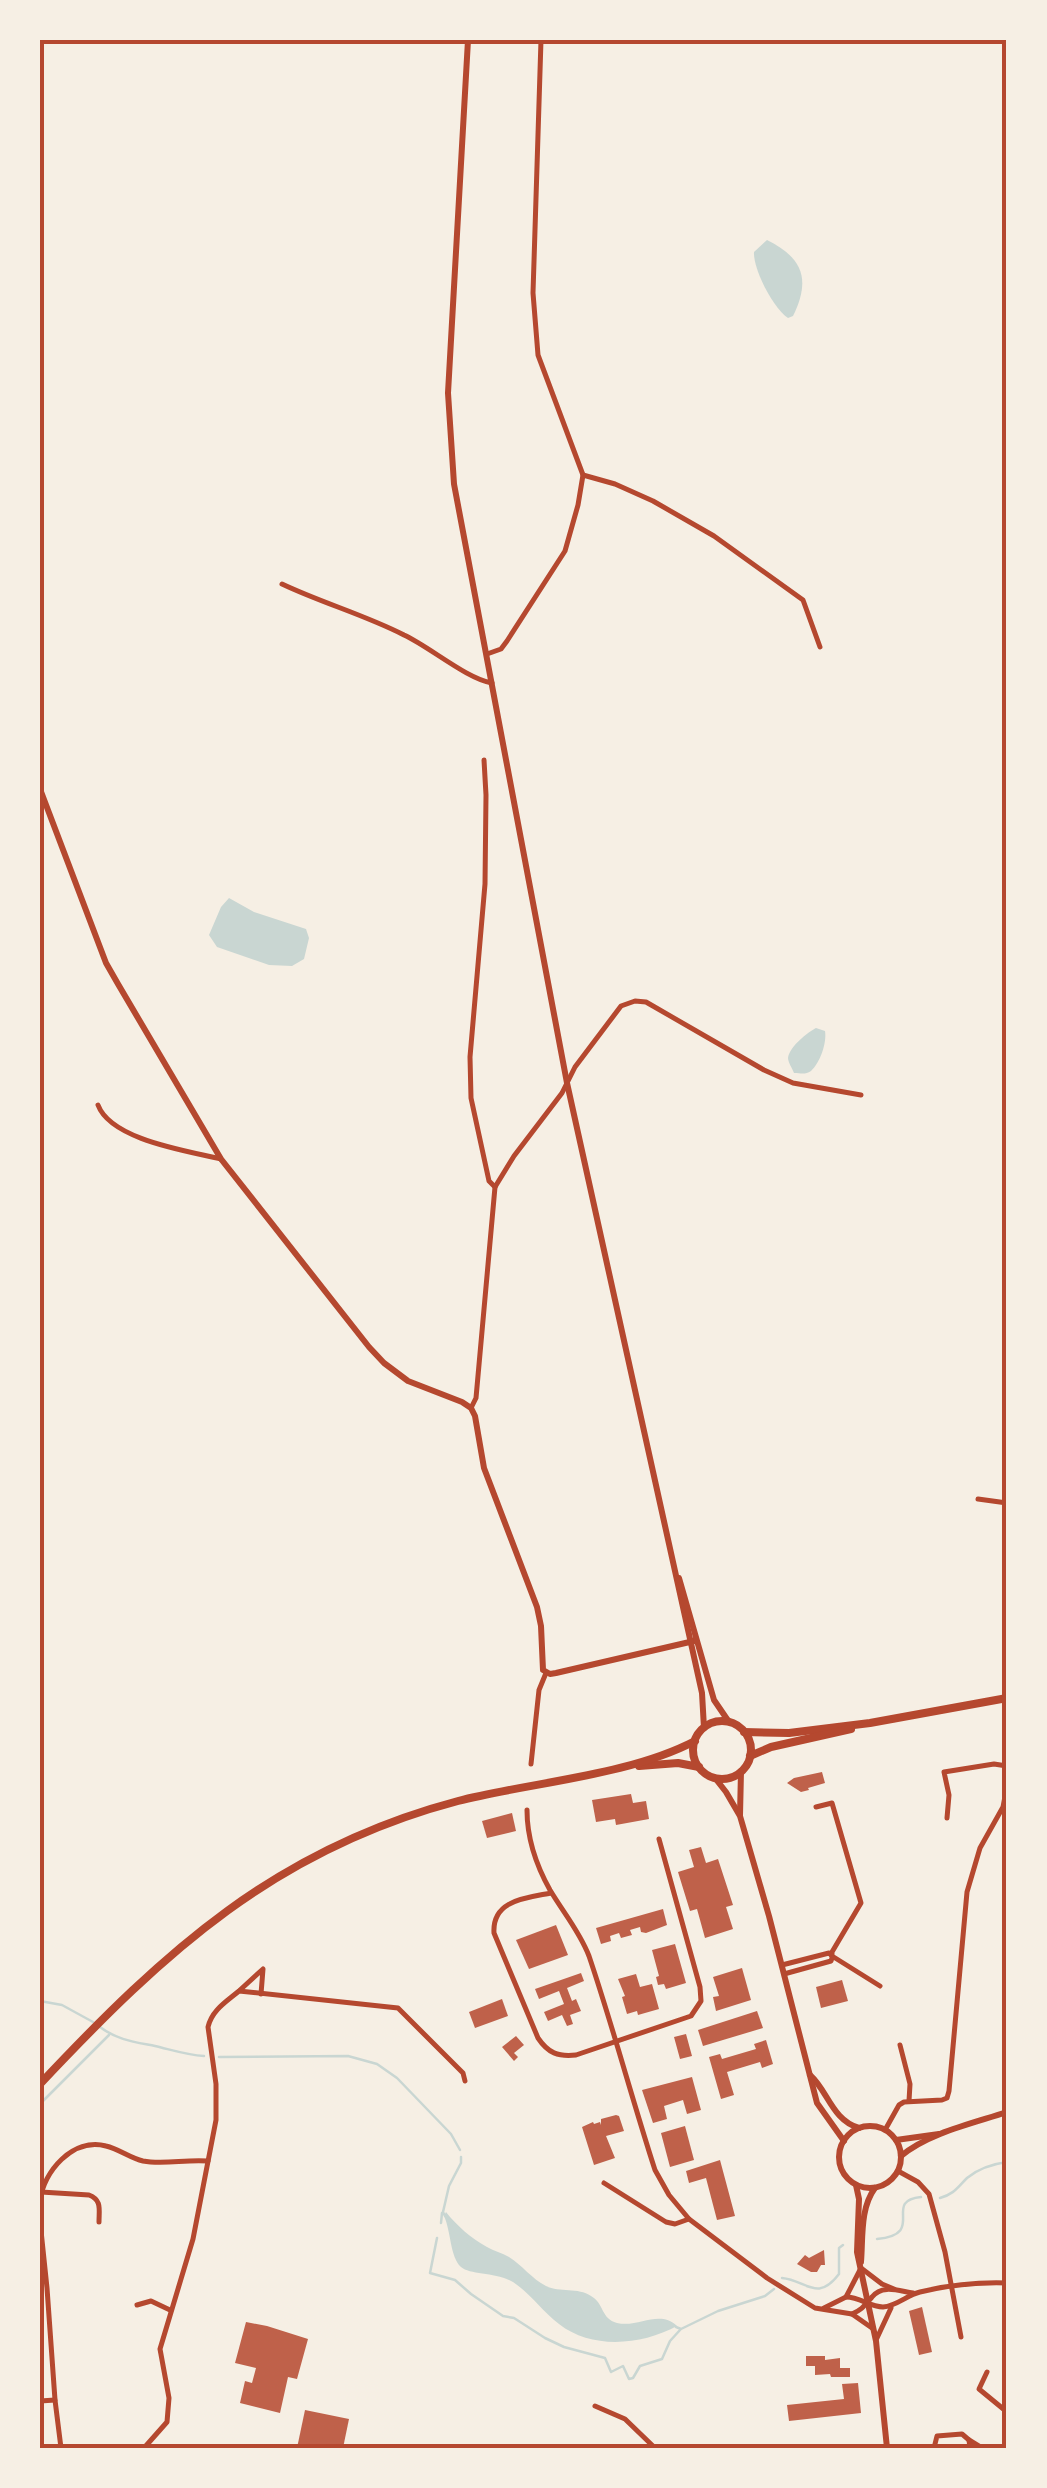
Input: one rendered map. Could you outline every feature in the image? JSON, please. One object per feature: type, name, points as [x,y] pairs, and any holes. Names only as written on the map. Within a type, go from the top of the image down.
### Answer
[{"type":"main road","points":[[468,40],[448,394],[454,484],[567,1083],[694,1641],[714,1700],[728,1722],[744,1732],[776,1734],[870,1723],[1007,1698]]},
{"type":"main road","points":[[40,789],[106,964],[222,1159],[369,1348],[408,1381],[471,1408],[484,1468],[537,1607],[541,1666],[546,1673],[694,1641]]},
{"type":"main road","points":[[694,1641],[704,1728]]},
{"type":"main road","points":[[40,2084],[164,1960],[255,1890],[316,1856],[434,1808],[623,1767],[674,1751],[694,1741],[715,1722],[728,1722]]},
{"type":"main road","points":[[750,1756],[771,1746],[870,1723]]},
{"type":"main road","points":[[740,1816],[742,1772],[750,1756],[750,1743],[744,1732]]},
{"type":"main road","points":[[694,1741],[699,1767]]},
{"type":"main road","points":[[623,1767],[678,1763],[699,1767],[726,1792],[740,1816],[817,2103],[844,2141]]},
{"type":"main road","points":[[715,1778],[729,1778],[742,1772]]},
{"type":"main road","points":[[810,2074],[843,2120],[860,2128],[885,2130],[896,2140],[901,2156],[892,2179],[875,2188],[868,2198],[861,2268]]},
{"type":"main road","points":[[896,2140],[940,2134],[1007,2112]]},
{"type":"main road","points":[[860,2128],[844,2141],[840,2164],[848,2180],[875,2188]]},
{"type":"main road","points":[[901,2156],[940,2134]]},
{"type":"main road","points":[[856,2185],[856,2241],[876,2341],[887,2448]]},
{"type":"street","points":[[487,654],[501,649],[565,551],[583,475],[538,355],[533,293],[540,40]]},
{"type":"street","points":[[583,475],[615,484],[684,518],[803,600],[820,647]]},
{"type":"street","points":[[282,584],[400,632],[478,680],[492,683]]},
{"type":"street","points":[[484,760],[485,884],[470,1057],[471,1098],[489,1181],[495,1188]]},
{"type":"street","points":[[471,1408],[476,1398],[495,1188],[575,1067],[621,1006],[646,1002],[764,1070],[793,1082],[861,1094]]},
{"type":"street","points":[[98,1105],[107,1120],[129,1133],[222,1159]]},
{"type":"street","points":[[978,1499],[1007,1503]]},
{"type":"street","points":[[531,1764],[539,1690],[546,1673]]},
{"type":"street","points":[[947,1818],[949,1795],[944,1772],[994,1764],[1007,1766]]},
{"type":"street","points":[[885,2130],[899,2105],[947,2098],[967,1892],[980,1848],[1005,1806],[1007,1786]]},
{"type":"street","points":[[784,1974],[831,1961],[832,1952],[861,1903],[832,1803],[816,1807]]},
{"type":"street","points":[[527,1810],[532,1847],[551,1893],[588,1953],[654,2170],[669,2195],[689,2220],[783,2289],[821,2309],[852,2314],[873,2328]]},
{"type":"street","points":[[551,1893],[508,1904],[494,1922],[494,1932],[546,2049],[559,2055],[576,2055],[691,2016],[701,2001],[698,1977],[658,1839]]},
{"type":"street","points":[[782,1965],[829,1953],[834,1960],[880,1986]]},
{"type":"street","points":[[144,2448],[167,2422],[169,2398],[160,2349],[193,2239],[216,2120],[208,2027],[216,2010],[263,1968],[261,1994]]},
{"type":"street","points":[[239,1992],[398,2008],[463,2073],[465,2081]]},
{"type":"street","points":[[900,2045],[910,2084],[909,2101]]},
{"type":"street","points":[[40,2201],[53,2168],[87,2145],[108,2146],[142,2161],[208,2162]]},
{"type":"street","points":[[898,2171],[918,2182],[929,2194],[961,2337]]},
{"type":"street","points":[[604,2183],[666,2222],[689,2220]]},
{"type":"street","points":[[41,2192],[94,2197],[100,2205],[98,2222]]},
{"type":"street","points":[[40,2221],[61,2448]]},
{"type":"street","points":[[846,2297],[861,2268],[882,2284],[914,2293]]},
{"type":"street","points":[[876,2341],[892,2306],[914,2293],[978,2282],[1007,2283]]},
{"type":"street","points":[[852,2314],[864,2309],[877,2292],[894,2289]]},
{"type":"street","points":[[821,2309],[846,2297],[875,2306],[892,2306]]},
{"type":"street","points":[[137,2305],[150,2301],[170,2310]]},
{"type":"street","points":[[986,2372],[979,2389],[1007,2412]]},
{"type":"street","points":[[40,2401],[55,2400]]},
{"type":"street","points":[[595,2406],[625,2419],[655,2448]]},
{"type":"street","points":[[934,2448],[937,2436],[962,2434],[982,2448]]},
{"type":"street","points":[[969,2440],[970,2448]]},
{"type":"shaded area","points":[[767,240],[789,254],[800,271],[799,303],[788,318],[770,297],[757,268],[754,252]]},
{"type":"shaded area","points":[[229,898],[254,912],[306,929],[309,938],[304,959],[292,966],[269,965],[217,947],[209,935]]},
{"type":"shaded area","points":[[816,1028],[825,1031],[820,1058],[811,1071],[794,1073],[789,1053]]},
{"type":"shaded area","points":[[446,2212],[470,2236],[509,2257],[541,2283],[591,2296],[612,2321],[625,2324],[663,2319],[677,2326],[633,2341],[617,2342],[572,2332],[513,2282],[461,2267],[453,2250]]},
{"type":"building","points":[[822,1772],[825,1783],[809,1790],[801,1792],[787,1783],[794,1778]]},
{"type":"building","points":[[631,1794],[633,1803],[646,1801],[649,1819],[616,1825],[615,1819],[596,1822],[592,1800]]},
{"type":"building","points":[[512,1813],[516,1831],[487,1838],[482,1821]]},
{"type":"building","points":[[701,1847],[706,1863],[718,1859],[733,1905],[726,1907],[733,1929],[705,1938],[697,1909],[690,1911],[678,1872],[694,1867],[689,1850]]},
{"type":"building","points":[[663,1909],[667,1925],[646,1933],[640,1927],[621,1938],[619,1933],[601,1944],[596,1928]]},
{"type":"building","points":[[556,1925],[568,1955],[529,1969],[516,1940]]},
{"type":"building","points":[[675,1944],[686,1983],[666,1989],[664,1984],[658,1985],[652,1950]]},
{"type":"building","points":[[742,1968],[751,2000],[716,2011],[713,1997],[719,1996],[713,1977]]},
{"type":"building","points":[[581,1973],[584,1981],[567,1988],[581,2011],[570,2015],[573,2024],[567,2026],[562,2015],[548,2021],[544,2012],[564,2004],[559,1991],[539,1999],[535,1989]]},
{"type":"building","points":[[636,1974],[640,1987],[652,1984],[659,2009],[627,2014],[618,1979]]},
{"type":"building","points":[[842,1980],[848,2001],[821,2008],[816,1987]]},
{"type":"building","points":[[502,1999],[508,2016],[475,2028],[469,2012]]},
{"type":"building","points":[[757,2011],[763,2028],[703,2046],[698,2030]]},
{"type":"building","points":[[686,2034],[692,2056],[680,2059],[674,2037]]},
{"type":"building","points":[[516,2036],[524,2045],[514,2053],[518,2057],[514,2061],[502,2047]]},
{"type":"building","points":[[766,2040],[773,2064],[762,2068],[760,2062],[727,2072],[734,2095],[721,2099],[709,2057],[720,2054],[722,2059],[756,2049],[754,2044]]},
{"type":"building","points":[[692,2077],[701,2110],[687,2114],[683,2100],[664,2106],[667,2119],[653,2123],[642,2090]]},
{"type":"building","points":[[616,2115],[624,2131],[606,2136],[615,2158],[594,2165],[582,2127],[593,2122],[601,2125],[601,2119]]},
{"type":"building","points":[[685,2126],[694,2160],[670,2167],[661,2133]]},
{"type":"building","points":[[720,2160],[735,2216],[717,2220],[706,2178],[689,2183],[686,2171]]},
{"type":"building","points":[[824,2250],[825,2265],[817,2272],[797,2264],[805,2255],[809,2258]]},
{"type":"building","points":[[922,2307],[932,2352],[919,2355],[909,2311]]},
{"type":"building","points":[[246,2322],[308,2339],[297,2379],[288,2377],[280,2413],[240,2403],[245,2381],[252,2383],[256,2368],[235,2363]]},
{"type":"building","points":[[806,2356],[840,2358],[840,2368],[850,2368],[850,2377],[815,2375],[815,2366],[806,2366]]},
{"type":"building","points":[[858,2383],[861,2413],[789,2421],[787,2405],[844,2399],[842,2384]]},
{"type":"building","points":[[305,2410],[349,2419],[343,2448],[297,2448]]},
{"type":"waterway","points":[[40,2001],[62,2005],[93,2022]]},
{"type":"waterway","points":[[100,2027],[126,2040],[204,2056]]},
{"type":"waterway","points":[[40,2104],[109,2035]]},
{"type":"waterway","points":[[219,2057],[348,2056],[377,2064],[397,2078],[451,2134],[460,2150]]},
{"type":"waterway","points":[[445,2216],[449,2186],[461,2157]]},
{"type":"waterway","points":[[940,2198],[976,2172],[1007,2162]]},
{"type":"waterway","points":[[877,2239],[900,2231],[904,2205],[921,2197]]},
{"type":"waterway","points":[[441,2223],[442,2213]]},
{"type":"waterway","points":[[437,2238],[430,2273],[455,2280],[503,2316],[514,2318],[545,2338],[605,2358],[611,2372],[623,2366],[629,2379],[640,2366],[662,2359],[680,2330]]},
{"type":"waterway","points":[[782,2278],[811,2288],[824,2287],[839,2274],[839,2248],[843,2245]]},
{"type":"waterway","points":[[676,2327],[681,2329],[774,2289]]}]
